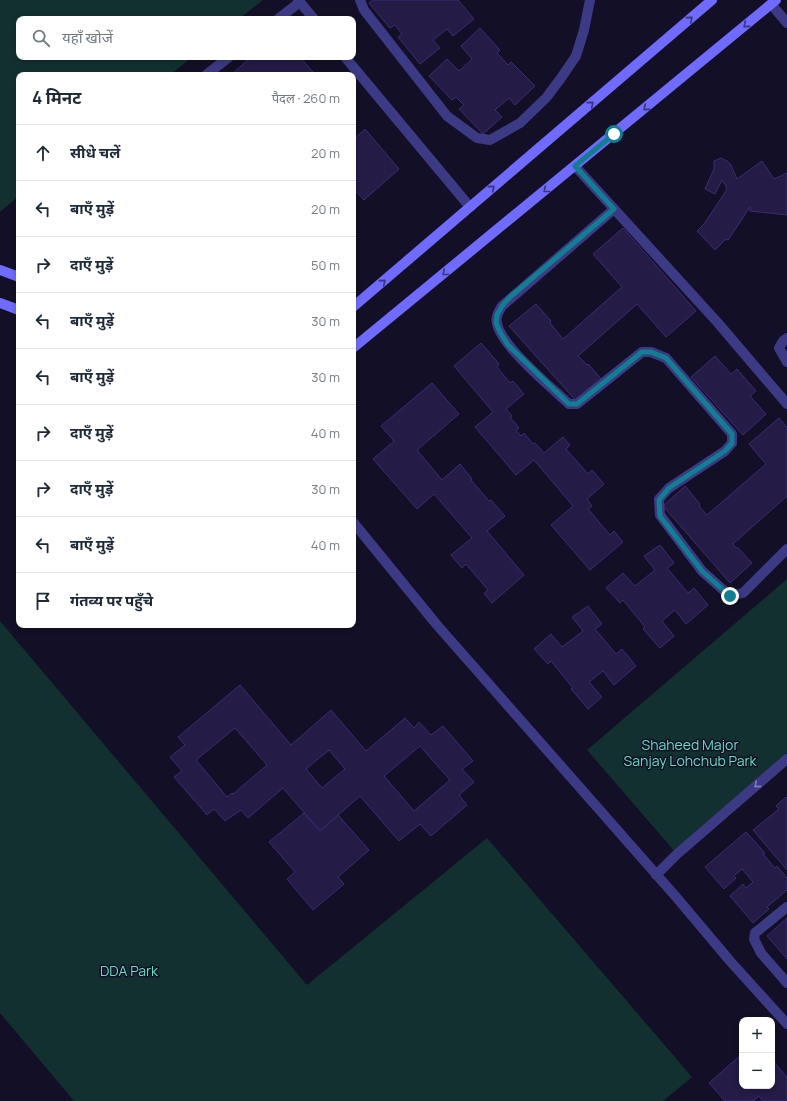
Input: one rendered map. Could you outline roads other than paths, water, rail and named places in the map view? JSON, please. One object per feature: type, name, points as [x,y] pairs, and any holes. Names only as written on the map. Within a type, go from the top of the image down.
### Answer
[{"type":"street","points":[[360,0],[364,10],[447,116],[477,138],[490,140],[520,123],[546,98],[561,78],[576,56],[584,30],[590,0]]},
{"type":"street","points":[[356,304],[712,0]]},
{"type":"street","points":[[282,16],[299,1],[312,16]]},
{"type":"street","points":[[356,346],[774,2],[787,23]]},
{"type":"street","points":[[210,72],[225,60]]},
{"type":"street","points":[[348,60],[470,207]]},
{"type":"street","points":[[575,166],[718,323],[787,404]]},
{"type":"street","points":[[614,209],[510,297],[502,306],[497,315],[496,323],[500,332],[508,345],[569,404],[577,404],[642,352],[651,352],[666,358],[732,434],[732,443],[725,451],[669,488],[659,500],[660,516],[702,571],[730,596],[743,593],[787,549]]},
{"type":"street","points":[[0,270],[16,276]]},
{"type":"street","points":[[0,303],[16,309]]},
{"type":"street","points":[[787,338],[783,341],[779,348],[787,362]]},
{"type":"street","points":[[356,526],[437,625],[787,1024]]},
{"type":"street","points":[[656,875],[676,855],[785,764]]},
{"type":"street","points":[[787,907],[755,933],[754,939],[761,953],[787,983]]},
{"type":"park label","name":"Shaheed Major Sanjay Lohchub Park","points":[[690,752]]},
{"type":"park label","name":"DDA Park","points":[[129,970]]}]
